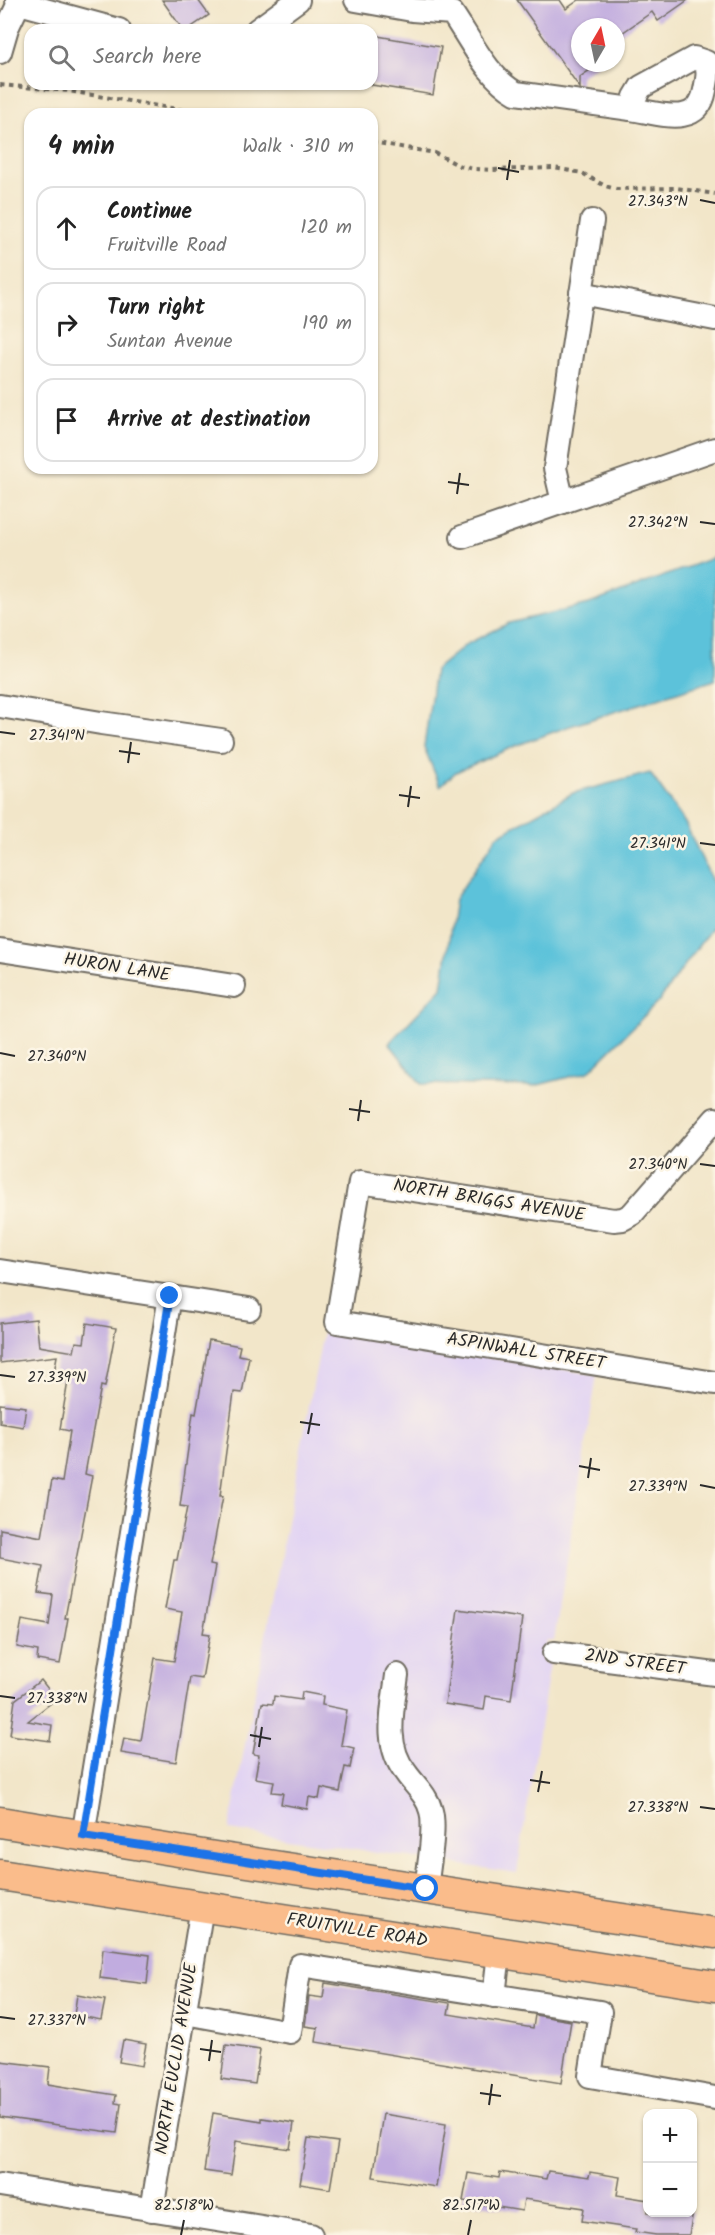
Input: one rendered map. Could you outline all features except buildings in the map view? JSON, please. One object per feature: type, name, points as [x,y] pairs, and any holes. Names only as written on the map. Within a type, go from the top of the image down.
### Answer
[{"type":"main road","points":[[0,1822],[715,1933]]},
{"type":"main road","name":"FRUITVILLE ROAD","points":[[0,1875],[715,1986]]},
{"type":"main road","points":[[664,1978],[715,1973]]},
{"type":"street","points":[[265,24],[298,0]]},
{"type":"street","points":[[356,0],[412,10],[448,6],[504,87],[516,93],[631,109]]},
{"type":"street","points":[[0,52],[18,1],[98,24]]},
{"type":"street","points":[[563,502],[555,468],[592,221]]},
{"type":"street","points":[[581,293],[715,319]]},
{"type":"street","points":[[462,537],[715,449]]},
{"type":"street","points":[[0,706],[221,740]]},
{"type":"street","name":"HURON LANE","points":[[0,950],[234,986]]},
{"type":"street","name":"NORTH BRIGGS AVENUE","points":[[337,1322],[360,1182],[614,1220],[623,1219],[632,1214],[715,1119]]},
{"type":"street","points":[[0,1271],[249,1309]]},
{"type":"street","points":[[83,1836],[170,1296]]},
{"type":"street","name":"ASPINWALL STREET","points":[[337,1322],[715,1383]]},
{"type":"street","name":"2ND STREET","points":[[554,1653],[715,1674]]},
{"type":"street","points":[[397,1675],[391,1730],[393,1750],[400,1765],[428,1800],[432,1813],[426,1889]]},
{"type":"street","name":"NORTH EUCLID AVENUE","points":[[152,2210],[202,1907]]},
{"type":"street","points":[[494,1996],[499,1953]]},
{"type":"street","points":[[185,2013],[290,2032],[300,1965],[600,2012],[590,2076],[715,2098]]},
{"type":"street","points":[[0,2185],[311,2235]]},
{"type":"path","points":[[0,85],[24,87]]},
{"type":"path","points":[[49,90],[169,108]]},
{"type":"path","points":[[378,143],[435,153],[460,166],[474,169],[554,168],[582,173],[616,189],[676,188],[715,194]]},
{"type":"shaded area","points":[[327,1311],[326,1331],[597,1375],[554,1641],[546,1641],[543,1662],[550,1663],[517,1873],[229,1830]]},
{"type":"water","points":[[715,557],[715,680],[515,746],[456,772],[440,786],[424,747],[435,670],[467,644],[509,623],[589,604]]},
{"type":"water","points":[[650,773],[685,823],[715,887],[715,923],[659,1001],[588,1072],[534,1086],[421,1084],[389,1043],[442,988],[455,899],[497,836],[573,793]]},
{"type":"route","points":[[170,1296],[83,1836],[426,1889]]}]
